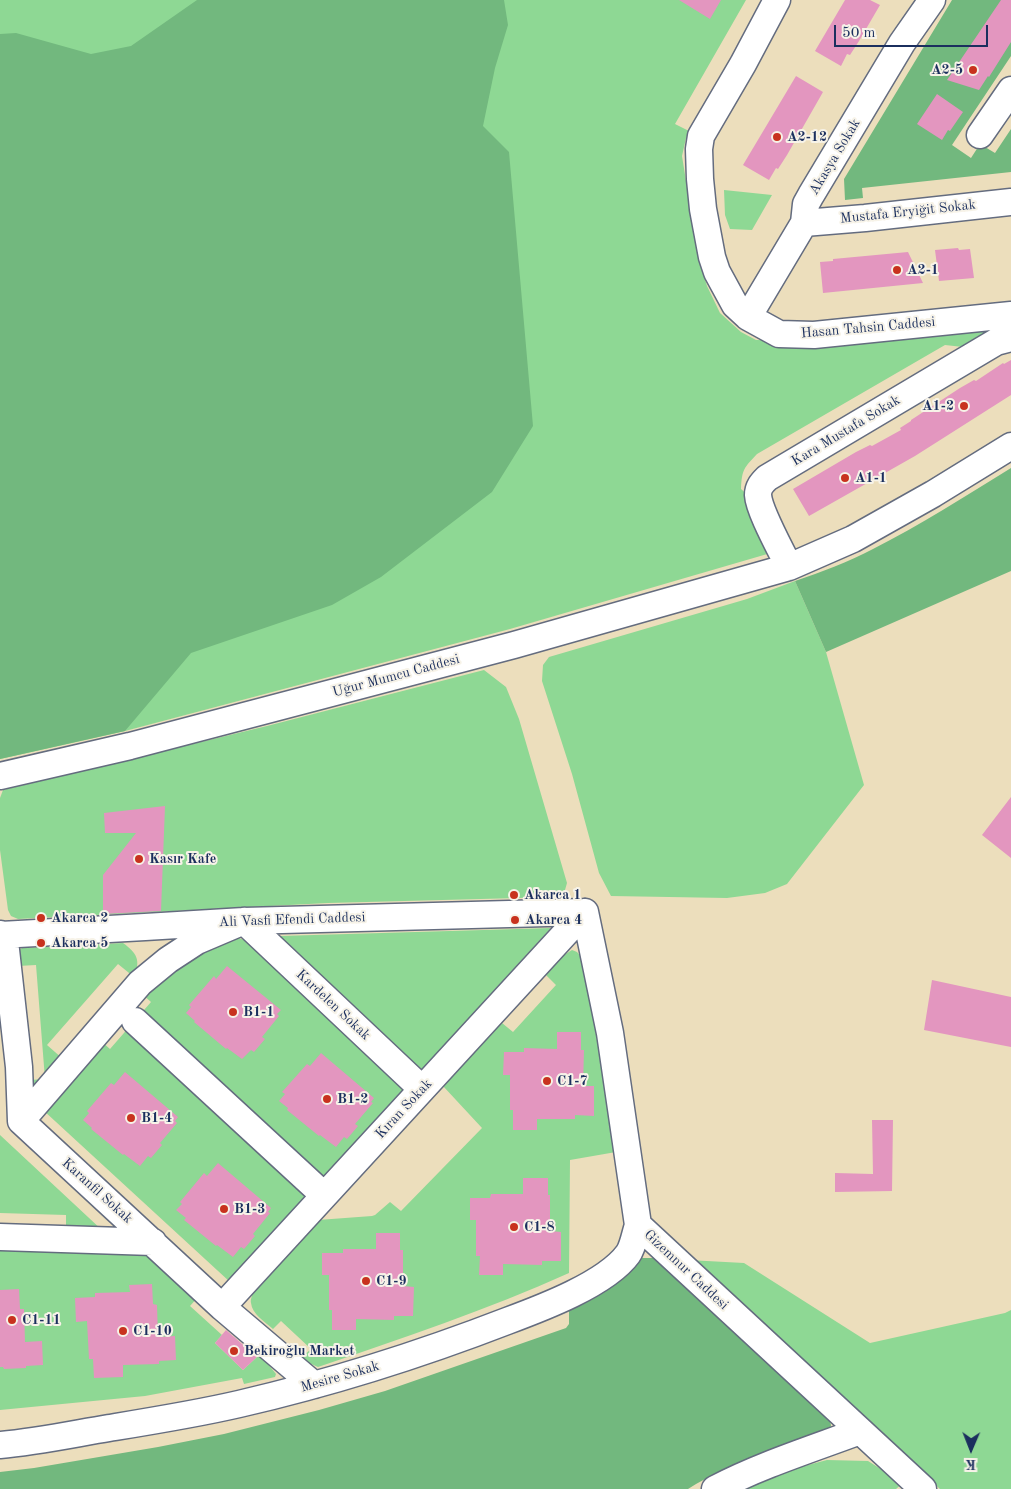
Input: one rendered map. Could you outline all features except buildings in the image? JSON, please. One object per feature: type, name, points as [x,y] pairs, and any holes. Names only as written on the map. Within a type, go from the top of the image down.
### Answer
[{"type":"street","name":"Hasan Tahsin Caddesi","points":[[777,0],[743,64],[701,136],[699,149],[703,209],[712,257],[717,272],[735,305],[748,317],[779,334],[814,334],[1011,315]]},
{"type":"street","name":"Akasya Sokak","points":[[748,317],[804,223],[806,204],[811,195],[902,43],[932,0]]},
{"type":"street","points":[[980,135],[1011,90]]},
{"type":"street","name":"Mustafa Eryiğit Sokak","points":[[804,223],[1011,202]]},
{"type":"street","name":"Kara Mustafa Sokak","points":[[788,567],[761,507],[758,494],[760,485],[767,478],[996,342],[1011,338]]},
{"type":"street","name":"Uğur Mumcu Caddesi","points":[[0,776],[149,741],[486,652],[788,567],[854,539],[933,494],[1011,446]]},
{"type":"street","name":"Ali Vasfi Efendi Caddesi","points":[[0,935],[244,921],[585,912]]},
{"type":"street","name":"Kıran Sokak","points":[[222,1307],[585,912]]},
{"type":"street","name":"Gizemnur Caddesi","points":[[585,912],[610,1033],[638,1225],[923,1489]]},
{"type":"street","points":[[21,1121],[140,982],[196,941],[244,921]]},
{"type":"street","name":"Kardelen Sokak","points":[[244,921],[422,1089]]},
{"type":"street","points":[[140,982],[153,952],[152,940],[145,927]]},
{"type":"street","points":[[0,935],[6,950],[10,1076],[21,1121]]},
{"type":"street","points":[[134,1021],[315,1187]]},
{"type":"street","name":"Karanfil Sokak","points":[[21,1121],[222,1307],[314,1385]]},
{"type":"street","name":"Mesire Sokak","points":[[0,1445],[237,1405],[373,1368],[487,1329],[568,1295],[589,1285],[610,1271],[629,1253],[638,1225]]},
{"type":"street","points":[[0,1238],[153,1242]]},
{"type":"street","points":[[715,1489],[738,1478],[860,1431]]},
{"type":"green space","points":[[0,0],[746,0],[675,124],[689,131],[682,156],[698,256],[707,286],[720,313],[741,332],[756,340],[821,341],[1007,322],[963,347],[945,345],[757,454],[744,469],[741,489],[761,507],[781,550],[510,629],[125,731],[0,759]]},
{"type":"green space","points":[[197,0],[504,0],[508,25],[495,68],[483,126],[509,152],[533,426],[492,492],[381,577],[332,605],[191,653],[125,731],[0,759],[0,34],[16,33],[91,54],[131,46]]},
{"type":"green space","points":[[952,0],[1011,0],[1011,56],[952,145],[971,158],[980,144],[995,153],[1011,129],[1011,172],[862,188],[863,198],[845,200],[844,179]]},
{"type":"green space","points":[[724,190],[772,195],[752,230],[730,229],[725,215]]},
{"type":"green space","points":[[1011,468],[1011,571],[826,652],[795,581],[873,549],[960,500]]},
{"type":"green space","points":[[795,581],[826,652],[864,785],[787,884],[765,893],[727,898],[611,896],[599,873],[572,774],[542,681],[543,665],[549,657],[747,599]]},
{"type":"green space","points":[[484,670],[506,687],[519,719],[567,883],[565,890],[557,897],[328,903],[18,919],[11,916],[8,910],[0,850],[0,798],[3,790],[267,726]]},
{"type":"green space","points":[[551,928],[420,1072],[339,996],[280,936]]},
{"type":"green space","points":[[236,937],[247,941],[404,1089],[230,1282],[43,1110],[102,1042],[110,1049],[151,1002],[142,994],[174,963]]},
{"type":"green space","points":[[123,943],[132,950],[136,957],[137,966],[134,977],[118,964],[47,1045],[63,1059],[41,1085],[35,1086],[30,1080],[45,1079],[36,965],[18,966],[18,951],[22,948]]},
{"type":"green space","points":[[572,950],[577,952],[582,958],[616,1152],[570,1160],[569,1273],[476,1311],[382,1345],[318,1367],[309,1363],[302,1357],[311,1349],[281,1321],[273,1329],[256,1314],[251,1301],[254,1290],[318,1220],[372,1216],[390,1202],[401,1211],[482,1128],[443,1086],[502,1023],[513,1032],[556,985],[546,975],[564,955]]},
{"type":"green space","points":[[0,1135],[103,1231],[66,1230],[66,1215],[0,1213]]},
{"type":"green space","points":[[0,1248],[148,1254],[198,1297],[190,1306],[222,1335],[215,1343],[243,1370],[260,1354],[276,1374],[275,1377],[244,1384],[242,1378],[145,1396],[0,1410]]},
{"type":"green space","points":[[641,1258],[655,1258],[830,1419],[831,1426],[828,1431],[739,1463],[704,1479],[688,1489],[0,1489],[0,1472],[158,1447],[224,1434],[319,1410],[385,1391],[566,1328],[569,1324],[569,1305]]},
{"type":"green space","points":[[688,1260],[744,1263],[870,1343],[1005,1313],[1011,1310],[1011,1489],[940,1489]]},
{"type":"green space","points":[[827,1460],[868,1461],[903,1483],[896,1489],[739,1489],[793,1469]]},
{"type":"place","name":"A2-5","points":[[973,70]]},
{"type":"place","name":"A2-12","points":[[777,137]]},
{"type":"place","name":"A2-1","points":[[897,270]]},
{"type":"place","name":"A1-2","points":[[964,406]]},
{"type":"place","name":"A1-1","points":[[845,478]]},
{"type":"place","name":"Kasır Kafe","points":[[139,859]]},
{"type":"place","name":"Akarca 1","points":[[514,895]]},
{"type":"place","name":"Akarca 2","points":[[41,918]]},
{"type":"place","name":"Akarca 4","points":[[515,920]]},
{"type":"place","name":"Akarca 5","points":[[41,943]]},
{"type":"place","name":"B1-1","points":[[233,1012]]},
{"type":"place","name":"C1-7","points":[[547,1081]]},
{"type":"place","name":"B1-2","points":[[327,1099]]},
{"type":"place","name":"B1-4","points":[[131,1118]]},
{"type":"place","name":"B1-3","points":[[224,1209]]},
{"type":"place","name":"C1-8","points":[[514,1227]]},
{"type":"place","name":"C1-9","points":[[366,1281]]},
{"type":"place","name":"C1-11","points":[[12,1320]]},
{"type":"place","name":"C1-10","points":[[123,1331]]},
{"type":"place","name":"Bekiroğlu Market","points":[[234,1351]]}]
